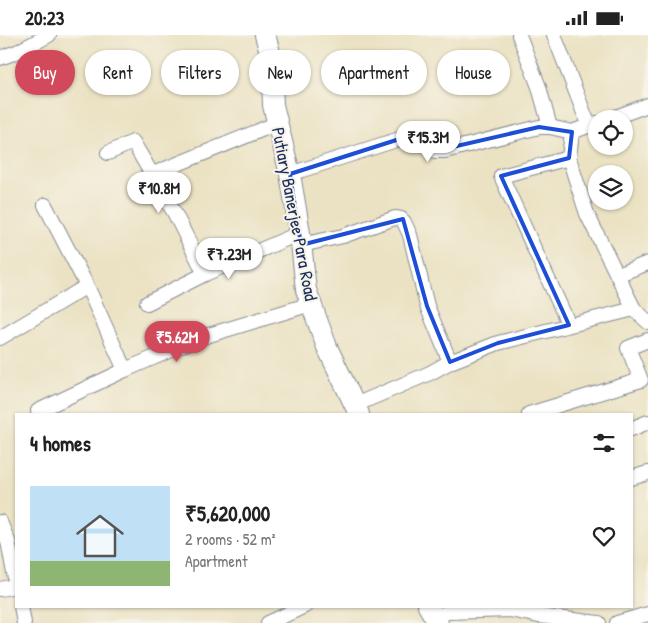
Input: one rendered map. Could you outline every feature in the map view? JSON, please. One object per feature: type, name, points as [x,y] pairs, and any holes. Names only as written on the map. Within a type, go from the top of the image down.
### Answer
[{"type":"street","points":[[0,58],[30,39],[49,35]]},
{"type":"street","name":"Putiary Banerjee Para Road","points":[[265,35],[271,56],[273,105],[290,174],[306,290],[328,347],[357,410]]},
{"type":"street","points":[[519,35],[539,87],[550,127]]},
{"type":"street","points":[[554,35],[588,116]]},
{"type":"street","points":[[633,111],[648,105]]},
{"type":"street","points":[[153,174],[278,123]]},
{"type":"street","points":[[290,174],[412,135],[417,135],[435,151],[445,151],[539,127],[550,127],[572,132],[588,126]]},
{"type":"street","points":[[572,132],[569,158],[587,214],[634,309],[648,322]]},
{"type":"street","points":[[108,153],[133,142],[153,174],[205,274]]},
{"type":"street","points":[[569,158],[501,176],[569,325]]},
{"type":"street","points":[[45,205],[87,285],[125,370]]},
{"type":"street","points":[[147,303],[205,274],[300,239],[342,236],[395,219],[401,219],[410,235],[427,306],[450,362]]},
{"type":"street","points":[[617,275],[648,263]]},
{"type":"street","points":[[0,338],[87,285]]},
{"type":"street","points":[[38,411],[199,338],[311,304]]},
{"type":"street","points":[[357,410],[450,362],[498,343],[634,309]]},
{"type":"street","points":[[533,413],[641,380],[628,348],[648,340]]},
{"type":"street","points":[[633,428],[648,422]]},
{"type":"street","points":[[633,477],[648,473]]},
{"type":"street","points":[[0,522],[12,540],[6,560],[15,582]]},
{"type":"street","points":[[0,589],[15,585]]},
{"type":"street","points":[[21,608],[24,623]]},
{"type":"street","points":[[268,623],[301,608]]},
{"type":"street","points":[[433,615],[448,612],[539,611],[599,623]]},
{"type":"street","points":[[617,623],[648,614]]},
{"type":"highlighted area","points":[[539,127],[572,132],[569,158],[501,176],[569,325],[498,343],[450,362],[427,306],[403,219],[301,245],[290,174],[412,135],[435,151]]}]
